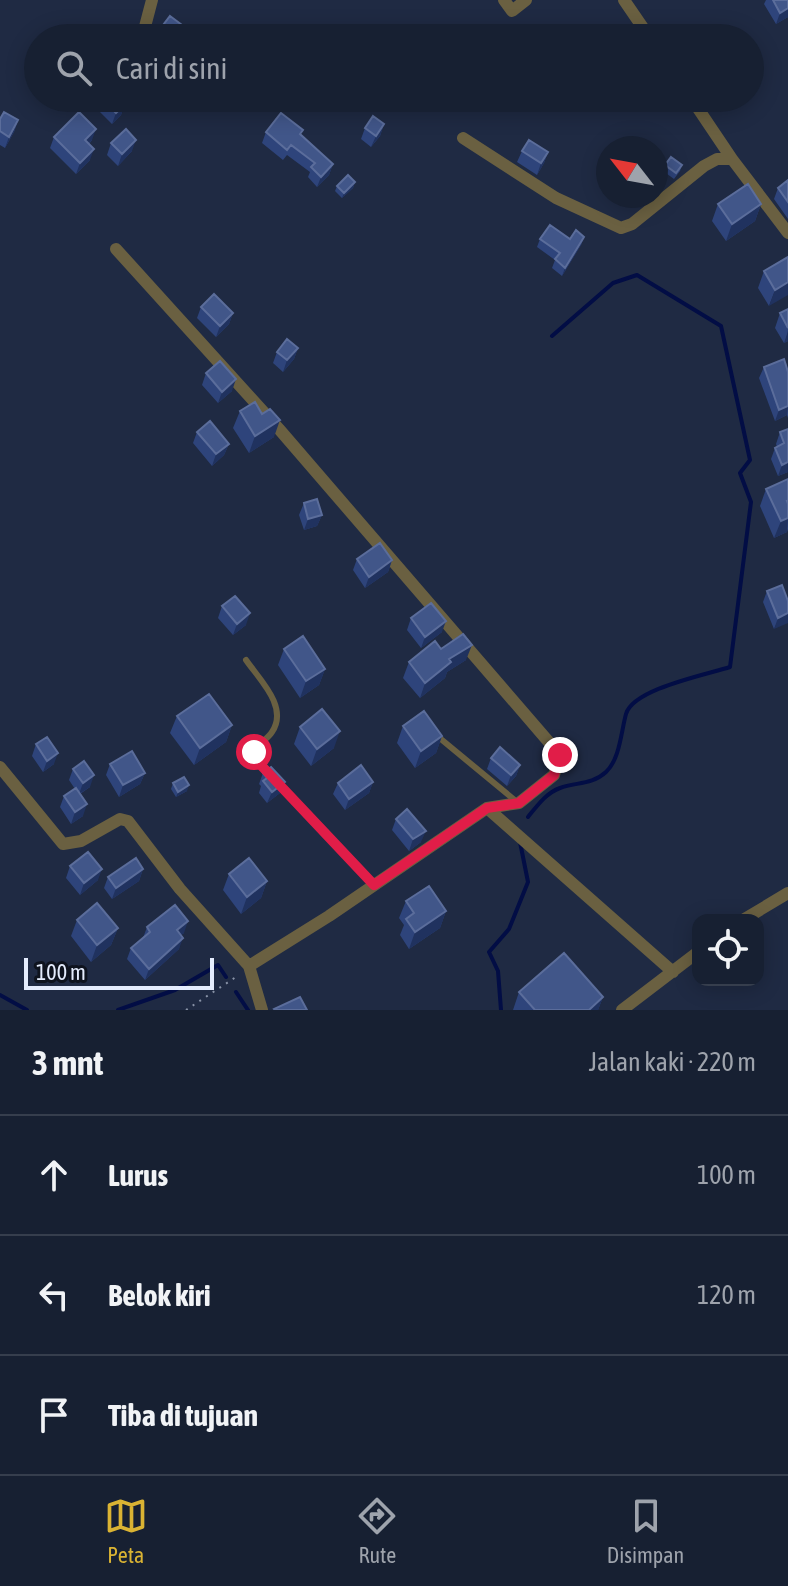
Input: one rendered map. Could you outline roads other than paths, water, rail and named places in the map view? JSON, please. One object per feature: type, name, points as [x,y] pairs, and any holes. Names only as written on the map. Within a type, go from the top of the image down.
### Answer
[{"type":"street","points":[[146,24],[152,0]]},
{"type":"street","points":[[504,0],[512,11],[526,0]]},
{"type":"street","points":[[624,0],[640,24]]},
{"type":"street","points":[[700,112],[788,233]]},
{"type":"street","points":[[463,138],[556,198],[621,228],[632,224],[704,166],[717,159],[732,159]]},
{"type":"street","points":[[116,249],[560,755],[558,769],[519,803],[487,808],[249,966]]},
{"type":"street","points":[[0,767],[63,844],[81,841],[113,822],[128,821],[180,889],[249,966],[262,1010]]},
{"type":"street","points":[[487,808],[673,972]]},
{"type":"street","points":[[753,914],[788,893]]},
{"type":"street","points":[[622,1010],[692,957]]},
{"type":"lane","points":[[246,660],[276,702],[278,711],[272,732],[256,747],[254,756],[374,885]]},
{"type":"lane","points":[[427,728],[519,803]]},
{"type":"waterway","points":[[528,817],[555,790],[590,781],[611,767],[631,705],[655,690],[730,667],[751,502],[740,473],[750,460],[721,326],[637,275],[613,283],[552,336]]},
{"type":"waterway","points":[[501,1010],[498,971],[489,952],[509,929],[528,882],[520,842]]},
{"type":"waterway","points":[[118,1010],[175,990],[218,965],[226,977]]},
{"type":"waterway","points":[[236,992],[248,1010]]},
{"type":"waterway","points":[[0,995],[27,1010]]}]
